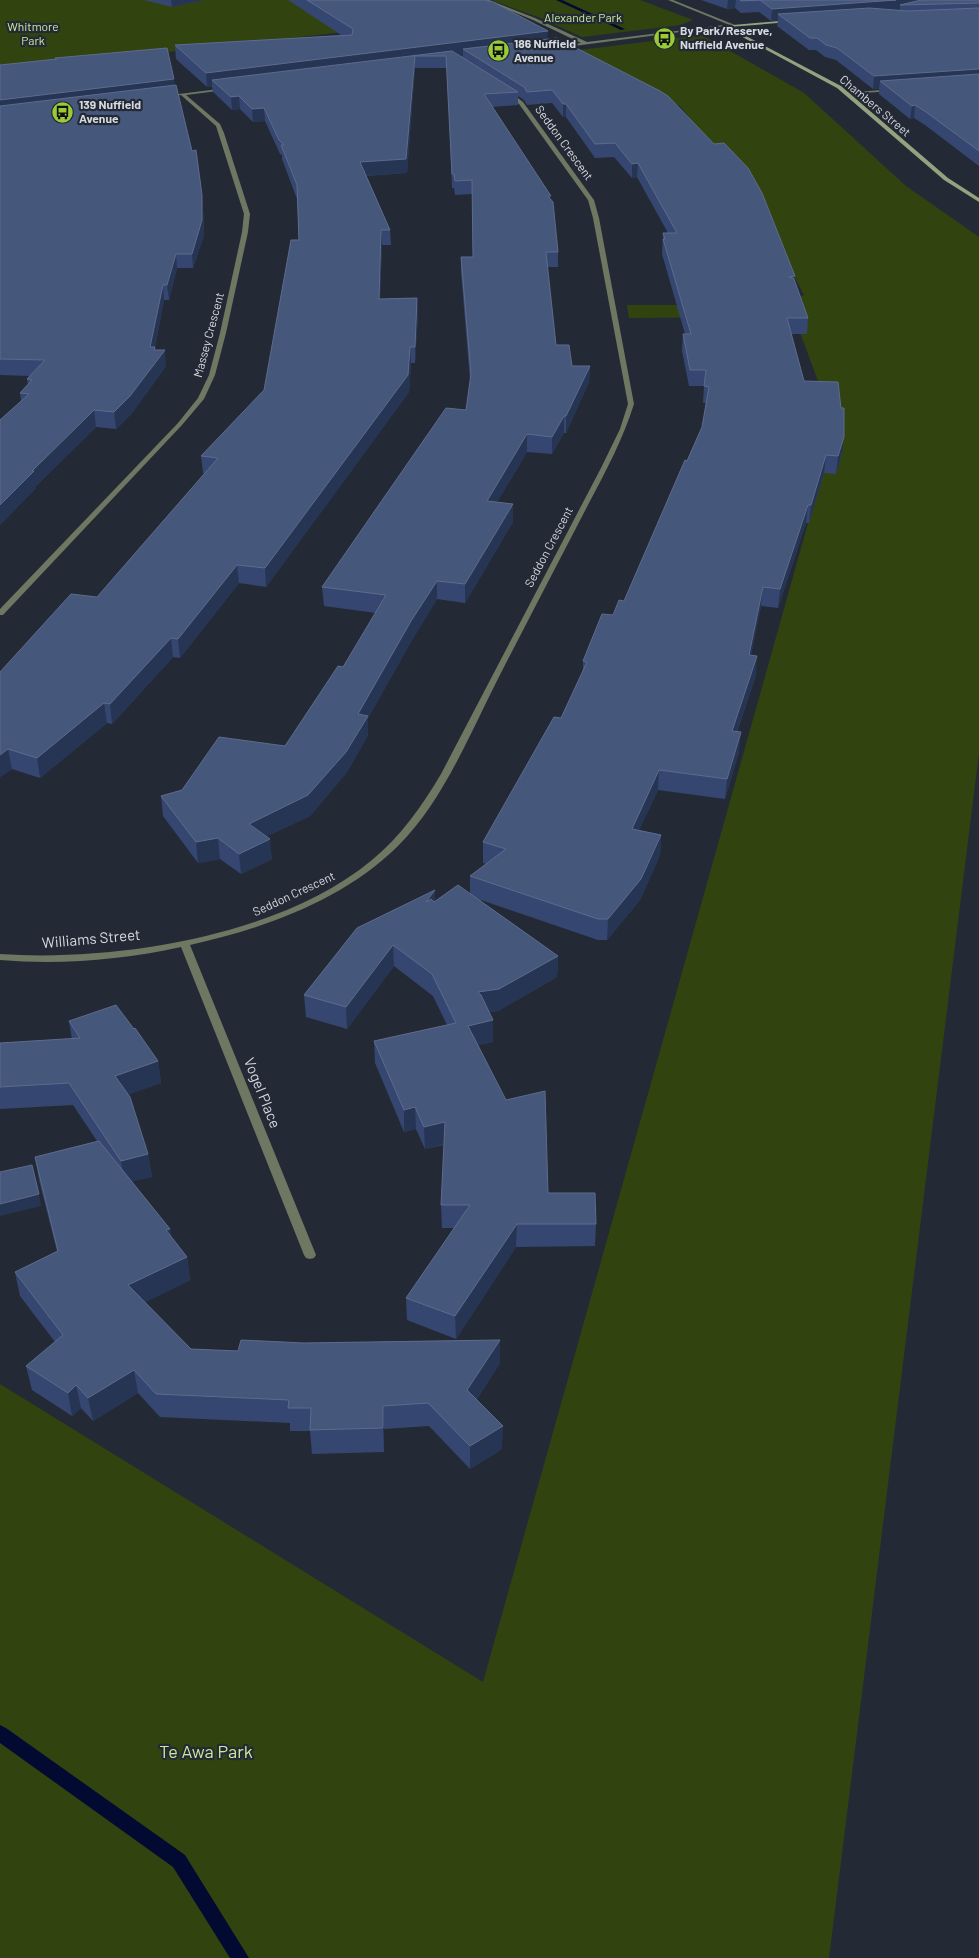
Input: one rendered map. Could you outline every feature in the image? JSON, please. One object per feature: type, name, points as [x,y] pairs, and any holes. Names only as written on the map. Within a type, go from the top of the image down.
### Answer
[{"type":"main road","points":[[724,26],[799,21]]},
{"type":"main road","name":"Chambers Street","points":[[724,26],[839,87],[946,179],[979,200]]},
{"type":"street","points":[[486,0],[534,19],[587,44]]},
{"type":"street","points":[[670,0],[733,25]]},
{"type":"street","points":[[556,48],[724,26]]},
{"type":"street","name":"Seddon Crescent","points":[[184,943],[256,925],[302,905],[343,885],[375,862],[398,840],[436,792],[623,429],[631,404],[591,200],[521,103],[496,86]]},
{"type":"street","points":[[159,96],[235,87]]},
{"type":"street","points":[[846,93],[902,89]]},
{"type":"street","name":"Massey Crescent","points":[[0,613],[180,424],[200,399],[212,375],[232,294],[247,214],[218,125],[182,94]]},
{"type":"street","name":"Williams Street","points":[[0,958],[93,957],[136,952],[184,943]]},
{"type":"street","name":"Vogel Place","points":[[184,943],[310,1255]]},
{"type":"green space","name":"Whitmore Park","points":[[0,0],[465,0],[502,14],[0,71]]},
{"type":"green space","name":"Alexander Park","points":[[491,0],[640,0],[693,20],[681,25],[582,37],[538,17]]},
{"type":"green space","name":"Te Awa Park","points":[[702,35],[804,93],[906,186],[979,237],[979,753],[829,1958],[0,1958],[0,1384],[483,1682],[835,427],[798,327],[770,317],[629,318],[627,305],[787,305],[804,295],[755,202],[680,106],[579,50]]},
{"type":"building","points":[[307,0],[485,0],[493,2],[548,31],[206,73],[175,45],[352,35],[353,29]]},
{"type":"building","points":[[760,0],[896,0],[772,9]]},
{"type":"building","points":[[921,0],[979,0],[979,3],[900,5]]},
{"type":"building","points":[[869,8],[908,11],[979,8],[979,69],[874,76],[837,48],[826,45],[817,38],[810,38],[778,14]]},
{"type":"building","points":[[557,38],[668,96],[714,144],[724,143],[748,168],[762,193],[795,276],[789,277],[794,279],[808,318],[787,318],[804,381],[838,382],[841,408],[844,408],[844,437],[838,456],[826,455],[811,505],[808,505],[780,589],[763,587],[749,655],[757,656],[732,731],[741,732],[727,779],[659,770],[632,829],[661,835],[641,879],[608,919],[598,919],[470,876],[506,849],[483,842],[554,717],[561,718],[587,662],[583,661],[602,614],[613,615],[619,600],[624,601],[685,460],[687,461],[702,427],[709,387],[704,386],[706,370],[690,370],[683,334],[691,334],[663,239],[665,239],[663,233],[677,233],[638,163],[632,164],[615,143],[595,144],[566,104],[563,104],[552,90],[527,92],[524,87],[463,49]]},
{"type":"building","points":[[167,48],[174,79],[0,100],[0,65]]},
{"type":"building","points":[[452,51],[518,92],[484,94],[551,196],[548,196],[553,202],[558,252],[546,252],[556,345],[569,345],[572,366],[590,366],[566,416],[564,416],[552,437],[527,434],[487,501],[513,504],[465,584],[437,581],[411,621],[358,714],[368,716],[346,752],[308,795],[249,824],[270,839],[239,854],[218,838],[196,842],[161,796],[182,790],[219,737],[285,746],[338,666],[343,667],[386,595],[322,587],[446,408],[466,410],[471,374],[461,257],[473,257],[472,180],[455,181],[454,174],[452,174],[446,56],[415,56],[406,159],[360,162],[390,230],[381,230],[379,299],[417,298],[415,347],[410,347],[408,375],[265,568],[237,565],[178,639],[171,638],[110,704],[104,703],[37,758],[8,749],[0,755],[0,672],[71,594],[97,597],[218,458],[201,456],[264,390],[291,240],[299,240],[297,185],[281,145],[284,145],[279,140],[264,108],[252,109],[239,96],[231,97],[212,80]]},
{"type":"building","points":[[979,74],[979,151],[926,112],[915,105],[912,106],[880,81]]},
{"type":"building","points":[[176,85],[192,151],[196,150],[202,195],[202,220],[192,254],[176,254],[167,285],[163,285],[150,347],[155,347],[154,350],[165,350],[130,396],[114,412],[94,410],[0,505],[0,420],[29,394],[20,393],[32,380],[27,379],[45,360],[0,359],[0,106]]},
{"type":"building","points":[[458,885],[558,956],[499,989],[478,992],[493,1020],[468,1026],[506,1100],[545,1091],[548,1193],[595,1193],[596,1224],[517,1224],[455,1316],[406,1298],[470,1205],[441,1205],[445,1122],[424,1127],[415,1107],[404,1110],[374,1041],[456,1023],[432,974],[393,945],[346,1007],[304,995],[357,928],[435,890],[426,902],[431,899],[434,902]]},
{"type":"building","points":[[116,1005],[158,1061],[115,1076],[130,1097],[148,1154],[121,1161],[69,1083],[0,1087],[0,1043],[80,1038],[69,1021]]},
{"type":"building","points":[[99,1141],[170,1229],[166,1230],[187,1257],[128,1285],[191,1349],[238,1351],[241,1340],[304,1343],[500,1340],[467,1390],[503,1426],[470,1446],[428,1403],[383,1406],[383,1428],[310,1430],[311,1408],[288,1408],[289,1400],[156,1394],[134,1370],[88,1398],[76,1385],[68,1393],[26,1366],[63,1335],[15,1272],[58,1251],[35,1157]]},
{"type":"building","points":[[32,1165],[39,1194],[0,1204],[0,1172]]},
{"type":"waterway","points":[[558,0],[623,29]]},
{"type":"waterway","points":[[0,1733],[179,1861],[240,1958]]},
{"type":"place","name":"By Park/Reserve, Nuffield Avenue","points":[[664,38]]},
{"type":"place","name":"186 Nuffield Avenue","points":[[498,51]]},
{"type":"place","name":"139 Nuffield Avenue","points":[[63,112]]}]
